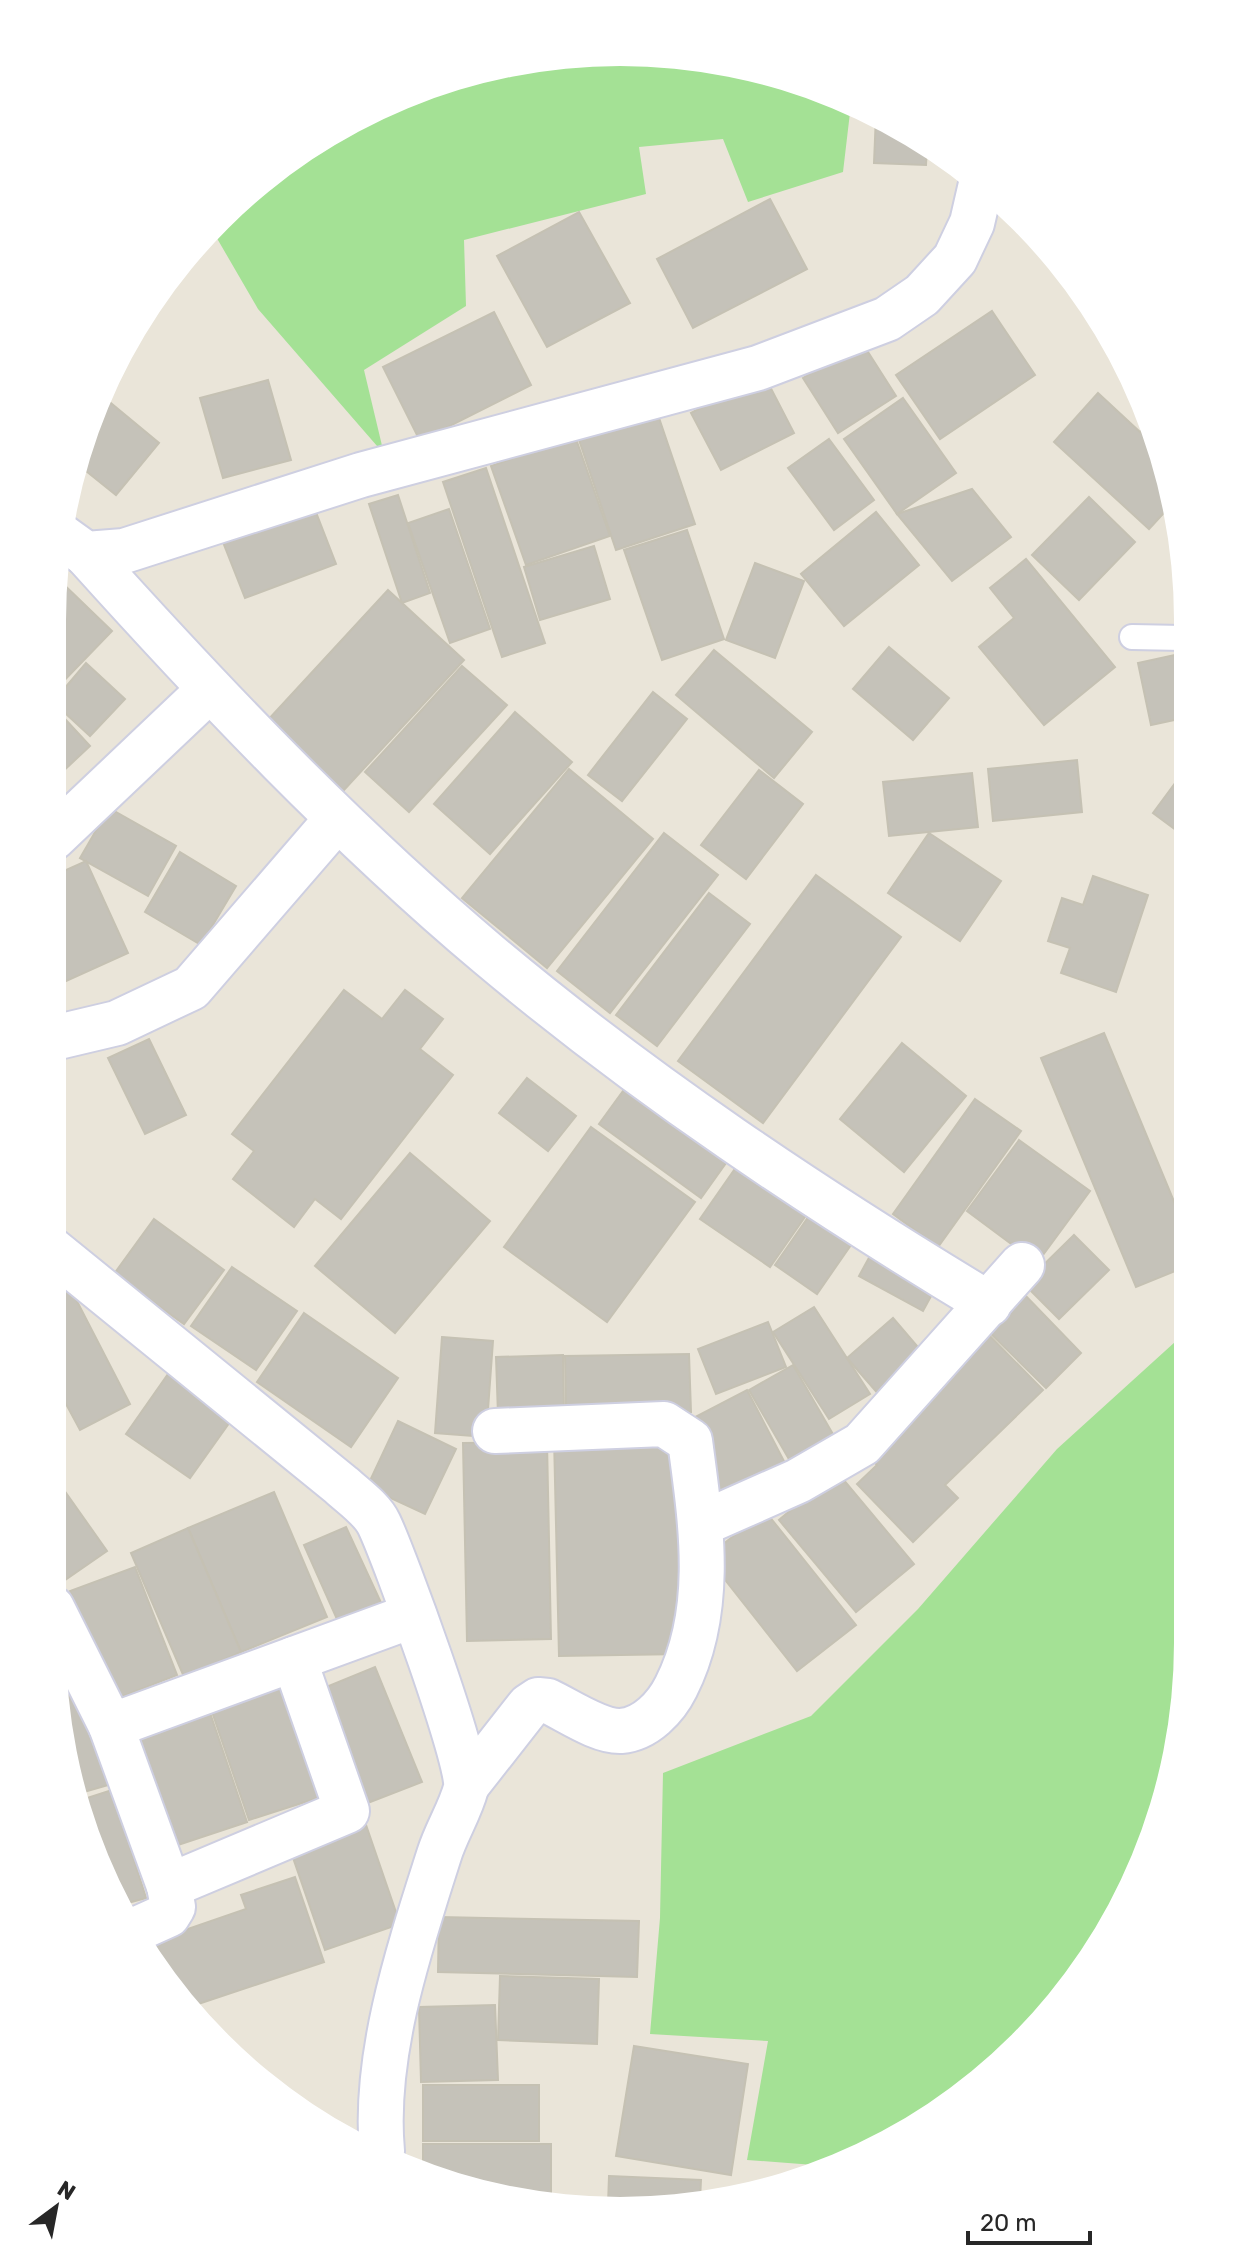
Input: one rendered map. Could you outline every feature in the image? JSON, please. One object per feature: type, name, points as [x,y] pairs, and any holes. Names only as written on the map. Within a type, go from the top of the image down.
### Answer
[{"type":"street","points":[[74,545],[124,551],[361,475],[758,368],[842,338],[887,319],[922,295],[955,259],[972,223],[978,197]]},
{"type":"street","points":[[74,545],[208,691],[337,819],[488,954],[633,1069],[860,1226],[989,1304]]},
{"type":"street","points":[[66,826],[208,691]]},
{"type":"street","points":[[66,1035],[117,1023],[191,988],[337,819]]},
{"type":"street","points":[[66,1261],[341,1485],[378,1521],[414,1615],[467,1785]]},
{"type":"street","points":[[701,1524],[798,1481],[862,1444],[1022,1265]]},
{"type":"street","points":[[381,2143],[380,2120],[385,2072],[401,1982],[440,1852],[467,1785],[529,1706],[538,1700],[548,1701],[609,1730],[623,1731],[639,1726],[669,1701],[689,1660],[700,1623],[701,1524],[690,1441],[664,1424],[495,1431]]},
{"type":"street","points":[[111,1726],[414,1615]]},
{"type":"street","points":[[66,1636],[111,1726],[169,1886],[173,1907],[168,1915],[144,1926]]},
{"type":"street","points":[[169,1886],[347,1811],[294,1659]]},
{"type":"lane","points":[[1132,637],[1174,638]]},
{"type":"green space","points":[[584,67],[656,67],[763,85],[850,116],[843,172],[748,202],[723,139],[639,147],[646,194],[464,240],[466,306],[364,370],[384,454],[258,309],[218,239],[255,203],[312,159],[375,123],[442,95],[548,71]]},
{"type":"green space","points":[[1174,1343],[1173,1679],[1155,1786],[1132,1855],[1100,1920],[1060,1980],[1012,2035],[957,2083],[897,2123],[807,2164],[747,2160],[768,2041],[650,2034],[660,1918],[663,1773],[811,1716],[918,1609],[1057,1449]]},
{"type":"building","points":[[875,129],[926,158],[926,165],[874,163]]},
{"type":"building","points":[[770,199],[807,269],[693,328],[657,259]]},
{"type":"building","points":[[579,212],[630,303],[547,347],[497,256]]},
{"type":"building","points":[[992,311],[1035,375],[940,439],[896,375]]},
{"type":"building","points":[[494,312],[531,385],[420,441],[383,367]]},
{"type":"building","points":[[861,341],[896,396],[838,433],[803,378]]},
{"type":"building","points":[[764,375],[794,433],[721,470],[691,413]]},
{"type":"building","points":[[268,380],[291,460],[223,478],[200,398]]},
{"type":"building","points":[[1098,393],[1141,431],[1163,514],[1149,529],[1054,442]]},
{"type":"building","points":[[903,398],[956,473],[897,514],[844,439]]},
{"type":"building","points":[[110,403],[159,443],[116,495],[87,471]]},
{"type":"building","points":[[657,412],[695,524],[616,550],[578,437]]},
{"type":"building","points":[[575,436],[610,536],[526,565],[491,466]]},
{"type":"building","points":[[829,439],[874,500],[834,530],[788,468]]},
{"type":"building","points":[[486,468],[545,643],[502,657],[443,482]]},
{"type":"building","points":[[972,489],[1011,537],[952,581],[897,514]]},
{"type":"building","points":[[398,495],[430,593],[402,603],[369,504]]},
{"type":"building","points":[[1089,497],[1135,542],[1079,600],[1032,555]]},
{"type":"building","points":[[312,502],[336,564],[245,598],[221,537]]},
{"type":"building","points":[[449,509],[490,629],[450,643],[408,523]]},
{"type":"building","points":[[876,512],[919,565],[844,626],[801,574]]},
{"type":"building","points":[[687,530],[724,639],[662,660],[624,550]]},
{"type":"building","points":[[594,546],[610,599],[540,620],[524,567]]},
{"type":"building","points":[[1026,559],[1115,667],[1044,725],[979,647],[1014,618],[990,588]]},
{"type":"building","points":[[755,563],[804,581],[775,658],[726,640]]},
{"type":"building","points":[[67,588],[112,631],[66,679]]},
{"type":"building","points":[[388,590],[464,660],[343,791],[267,721]]},
{"type":"building","points":[[889,647],[949,698],[913,740],[853,689]]},
{"type":"building","points":[[714,650],[812,732],[774,778],[676,695]]},
{"type":"building","points":[[1174,655],[1174,720],[1151,725],[1138,663]]},
{"type":"building","points":[[86,663],[125,699],[90,736],[66,714],[66,687]]},
{"type":"building","points":[[462,666],[507,705],[409,812],[365,772]]},
{"type":"building","points":[[653,692],[687,719],[622,801],[588,775]]},
{"type":"building","points":[[515,712],[572,762],[490,854],[434,804]]},
{"type":"building","points":[[66,720],[90,746],[66,768]]},
{"type":"building","points":[[1077,760],[1082,812],[993,821],[988,769]]},
{"type":"building","points":[[569,769],[653,839],[547,968],[462,898]]},
{"type":"building","points":[[759,770],[803,804],[746,879],[701,845]]},
{"type":"building","points":[[972,773],[978,827],[889,836],[883,782]]},
{"type":"building","points":[[1174,785],[1174,829],[1153,813]]},
{"type":"building","points":[[109,808],[176,846],[148,896],[80,858]]},
{"type":"building","points":[[664,833],[718,875],[610,1013],[557,971]]},
{"type":"building","points":[[929,833],[1001,881],[960,941],[888,893]]},
{"type":"building","points":[[180,852],[236,886],[201,945],[145,912]]},
{"type":"building","points":[[86,861],[128,953],[66,981],[66,870]]},
{"type":"building","points":[[816,875],[901,937],[763,1123],[678,1061]]},
{"type":"building","points":[[1093,876],[1148,895],[1116,992],[1061,973],[1070,948],[1048,941],[1062,898],[1083,905]]},
{"type":"building","points":[[709,893],[750,924],[657,1046],[616,1015]]},
{"type":"building","points":[[344,990],[382,1019],[405,990],[443,1019],[420,1049],[453,1075],[341,1219],[315,1199],[294,1227],[233,1179],[254,1151],[232,1134]]},
{"type":"building","points":[[1104,1033],[1174,1202],[1174,1271],[1136,1287],[1041,1058]]},
{"type":"building","points":[[149,1039],[186,1115],[145,1134],[108,1058]]},
{"type":"building","points":[[902,1043],[966,1096],[904,1172],[840,1119]]},
{"type":"building","points":[[634,1076],[736,1149],[701,1198],[599,1124]]},
{"type":"building","points":[[527,1078],[576,1116],[548,1151],[499,1113]]},
{"type":"building","points":[[975,1099],[1021,1131],[938,1247],[893,1214]]},
{"type":"building","points":[[591,1127],[695,1202],[607,1322],[504,1247]]},
{"type":"building","points":[[1019,1140],[1090,1191],[1037,1263],[967,1211]]},
{"type":"building","points":[[410,1153],[490,1221],[395,1333],[315,1266]]},
{"type":"building","points":[[746,1153],[816,1201],[770,1267],[700,1219]]},
{"type":"building","points":[[818,1203],[860,1232],[817,1294],[775,1265]]},
{"type":"building","points":[[154,1219],[224,1270],[184,1324],[114,1274]]},
{"type":"building","points":[[1074,1235],[1109,1270],[1059,1319],[1024,1284]]},
{"type":"building","points":[[877,1243],[941,1278],[923,1311],[859,1276]]},
{"type":"building","points":[[232,1267],[297,1311],[256,1370],[191,1326]]},
{"type":"building","points":[[66,1280],[130,1404],[80,1430],[66,1404]]},
{"type":"building","points":[[1022,1292],[1081,1353],[1046,1388],[986,1329]]},
{"type":"building","points":[[814,1307],[870,1394],[829,1419],[773,1332]]},
{"type":"building","points":[[304,1313],[398,1378],[351,1447],[257,1382]]},
{"type":"building","points":[[893,1318],[934,1366],[888,1405],[847,1358]]},
{"type":"building","points":[[768,1322],[786,1367],[716,1394],[698,1349]]},
{"type":"building","points":[[986,1332],[1043,1390],[945,1485],[958,1498],[913,1542],[857,1484],[877,1465],[864,1452]]},
{"type":"building","points":[[442,1337],[493,1341],[486,1437],[435,1433]]},
{"type":"building","points":[[689,1354],[691,1412],[566,1414],[565,1356]]},
{"type":"building","points":[[563,1355],[564,1413],[498,1415],[496,1357]]},
{"type":"building","points":[[793,1365],[838,1443],[794,1468],[749,1390]]},
{"type":"building","points":[[173,1367],[237,1412],[190,1478],[126,1434]]},
{"type":"building","points":[[747,1390],[786,1465],[721,1499],[682,1424]]},
{"type":"building","points":[[398,1421],[456,1449],[425,1514],[367,1487]]},
{"type":"building","points":[[677,1435],[683,1654],[559,1656],[554,1437]]},
{"type":"building","points":[[547,1442],[551,1639],[467,1641],[463,1443]]},
{"type":"building","points":[[837,1472],[914,1564],[856,1612],[779,1520]]},
{"type":"building","points":[[274,1492],[327,1617],[241,1652],[188,1528]]},
{"type":"building","points":[[66,1493],[107,1551],[66,1579]]},
{"type":"building","points":[[765,1511],[856,1625],[797,1671],[707,1557]]},
{"type":"building","points":[[346,1527],[383,1607],[340,1626],[304,1545]]},
{"type":"building","points":[[188,1528],[241,1652],[184,1677],[131,1553]]},
{"type":"building","points":[[135,1567],[177,1675],[113,1700],[70,1591]]},
{"type":"building","points":[[375,1667],[422,1782],[355,1808],[309,1694]]},
{"type":"building","points":[[296,1677],[336,1792],[249,1820],[210,1706]]},
{"type":"building","points":[[79,1687],[108,1785],[86,1791],[68,1690]]},
{"type":"building","points":[[206,1701],[247,1822],[163,1850],[122,1728]]},
{"type":"building","points":[[112,1790],[146,1898],[131,1902],[108,1855],[88,1798]]},
{"type":"building","points":[[365,1822],[400,1924],[325,1950],[290,1849]]},
{"type":"building","points":[[295,1877],[324,1962],[199,2004],[153,1941],[246,1909],[241,1895]]},
{"type":"building","points":[[439,1917],[639,1921],[637,1977],[438,1972]]},
{"type":"building","points":[[500,1976],[599,1979],[597,2044],[498,2040]]},
{"type":"building","points":[[495,2005],[498,2080],[421,2082],[419,2007]]},
{"type":"building","points":[[634,2046],[748,2064],[731,2175],[616,2156]]},
{"type":"building","points":[[423,2085],[539,2085],[539,2141],[423,2141]]},
{"type":"building","points":[[423,2144],[551,2144],[551,2192],[477,2178],[423,2161]]},
{"type":"building","points":[[609,2176],[701,2180],[700,2191],[656,2196],[608,2197]]}]
